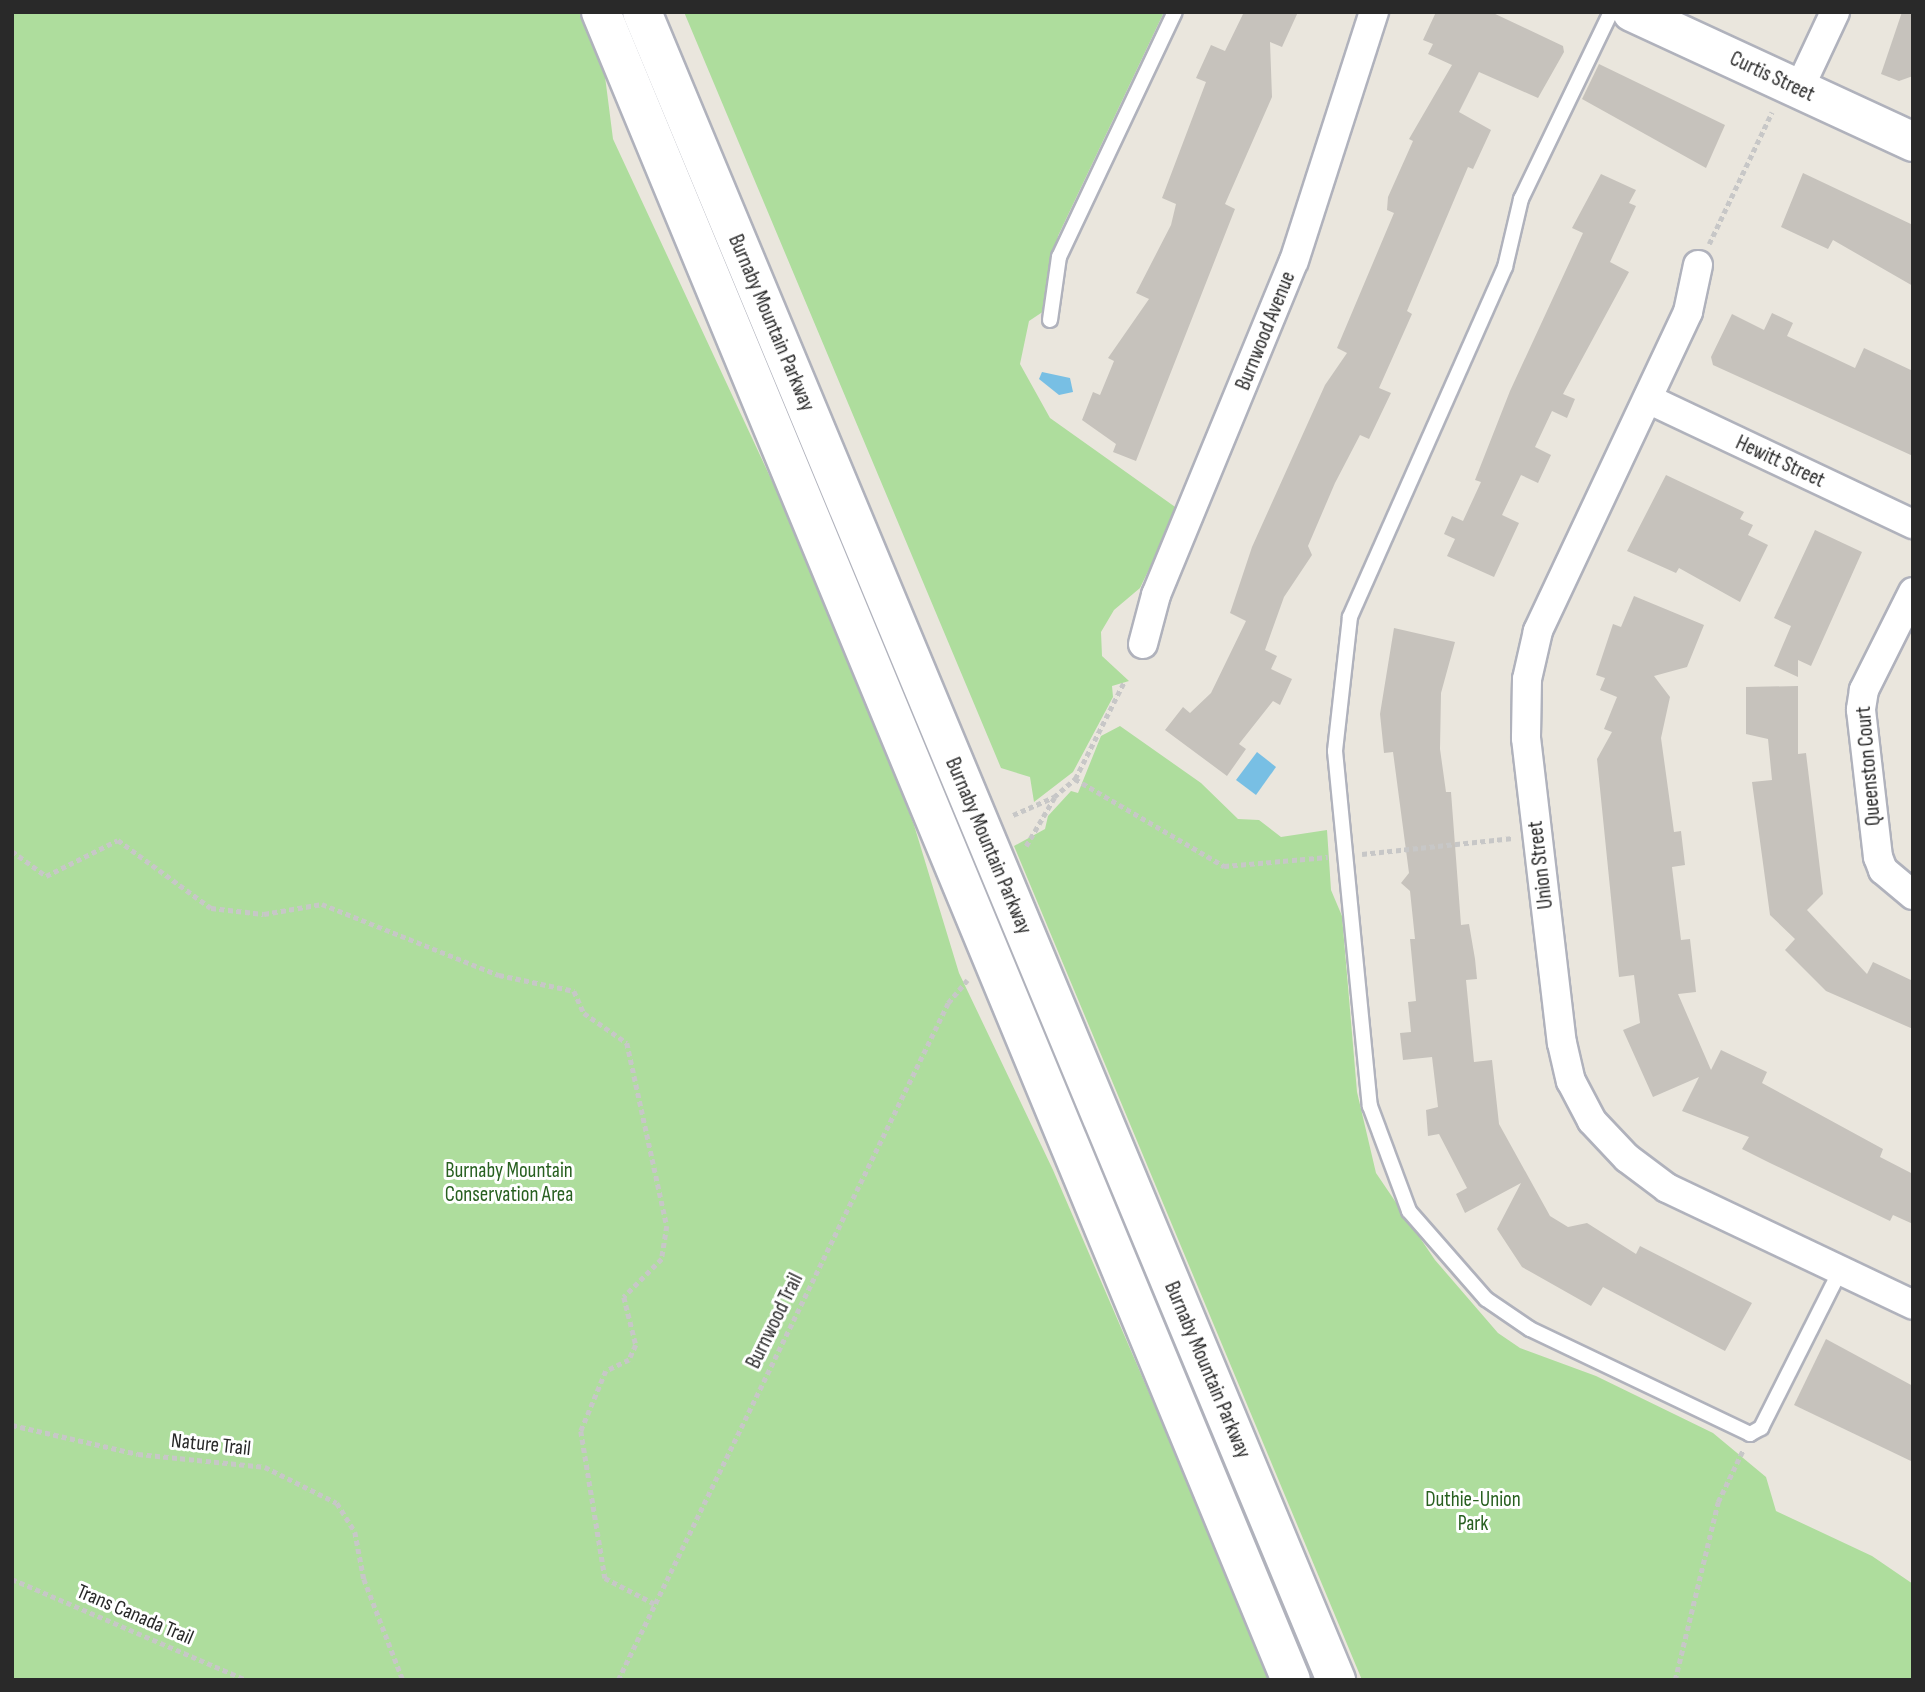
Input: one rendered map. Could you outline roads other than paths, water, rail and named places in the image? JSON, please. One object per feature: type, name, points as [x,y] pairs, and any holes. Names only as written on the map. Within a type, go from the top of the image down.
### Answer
[{"type":"main road","name":"Burnaby Mountain Parkway","points":[[601,12],[1291,1680]]},
{"type":"main road","name":"Burnaby Mountain Parkway","points":[[642,12],[1336,1680]]},
{"type":"main road","name":"Curtis Street","points":[[1632,12],[1785,101],[1913,142]]},
{"type":"street","name":"Burnwood Avenue","points":[[1143,643],[1156,596],[1294,261],[1374,12]]},
{"type":"street","points":[[1785,101],[1835,12]]},
{"type":"street","name":"Union Street","points":[[1698,265],[1688,312],[1538,631],[1527,679],[1527,737],[1562,1043],[1571,1081],[1592,1121],[1627,1158],[1667,1188],[1913,1305]]},
{"type":"street","name":"Hewitt Street","points":[[1648,400],[1913,524]]},
{"type":"street","name":"Queenston Court","points":[[1913,592],[1864,690],[1861,710],[1878,857],[1883,870],[1913,895]]},
{"type":"lane","points":[[1050,320],[1059,257],[1175,12]]},
{"type":"lane","points":[[1611,12],[1521,199],[1505,267],[1350,617],[1335,751],[1370,1106],[1409,1211],[1486,1299],[1530,1329],[1750,1434],[1761,1428],[1840,1271]]},
{"type":"water","points":[[1042,372],[1070,378],[1073,392],[1059,395],[1039,379]]},
{"type":"water","points":[[1257,752],[1276,767],[1256,795],[1236,780]]},
{"type":"park label","name":"Burnaby Mountain Conservation Area","points":[[509,1183]]},
{"type":"park label","name":"Duthie-Union Park","points":[[1473,1512]]}]
